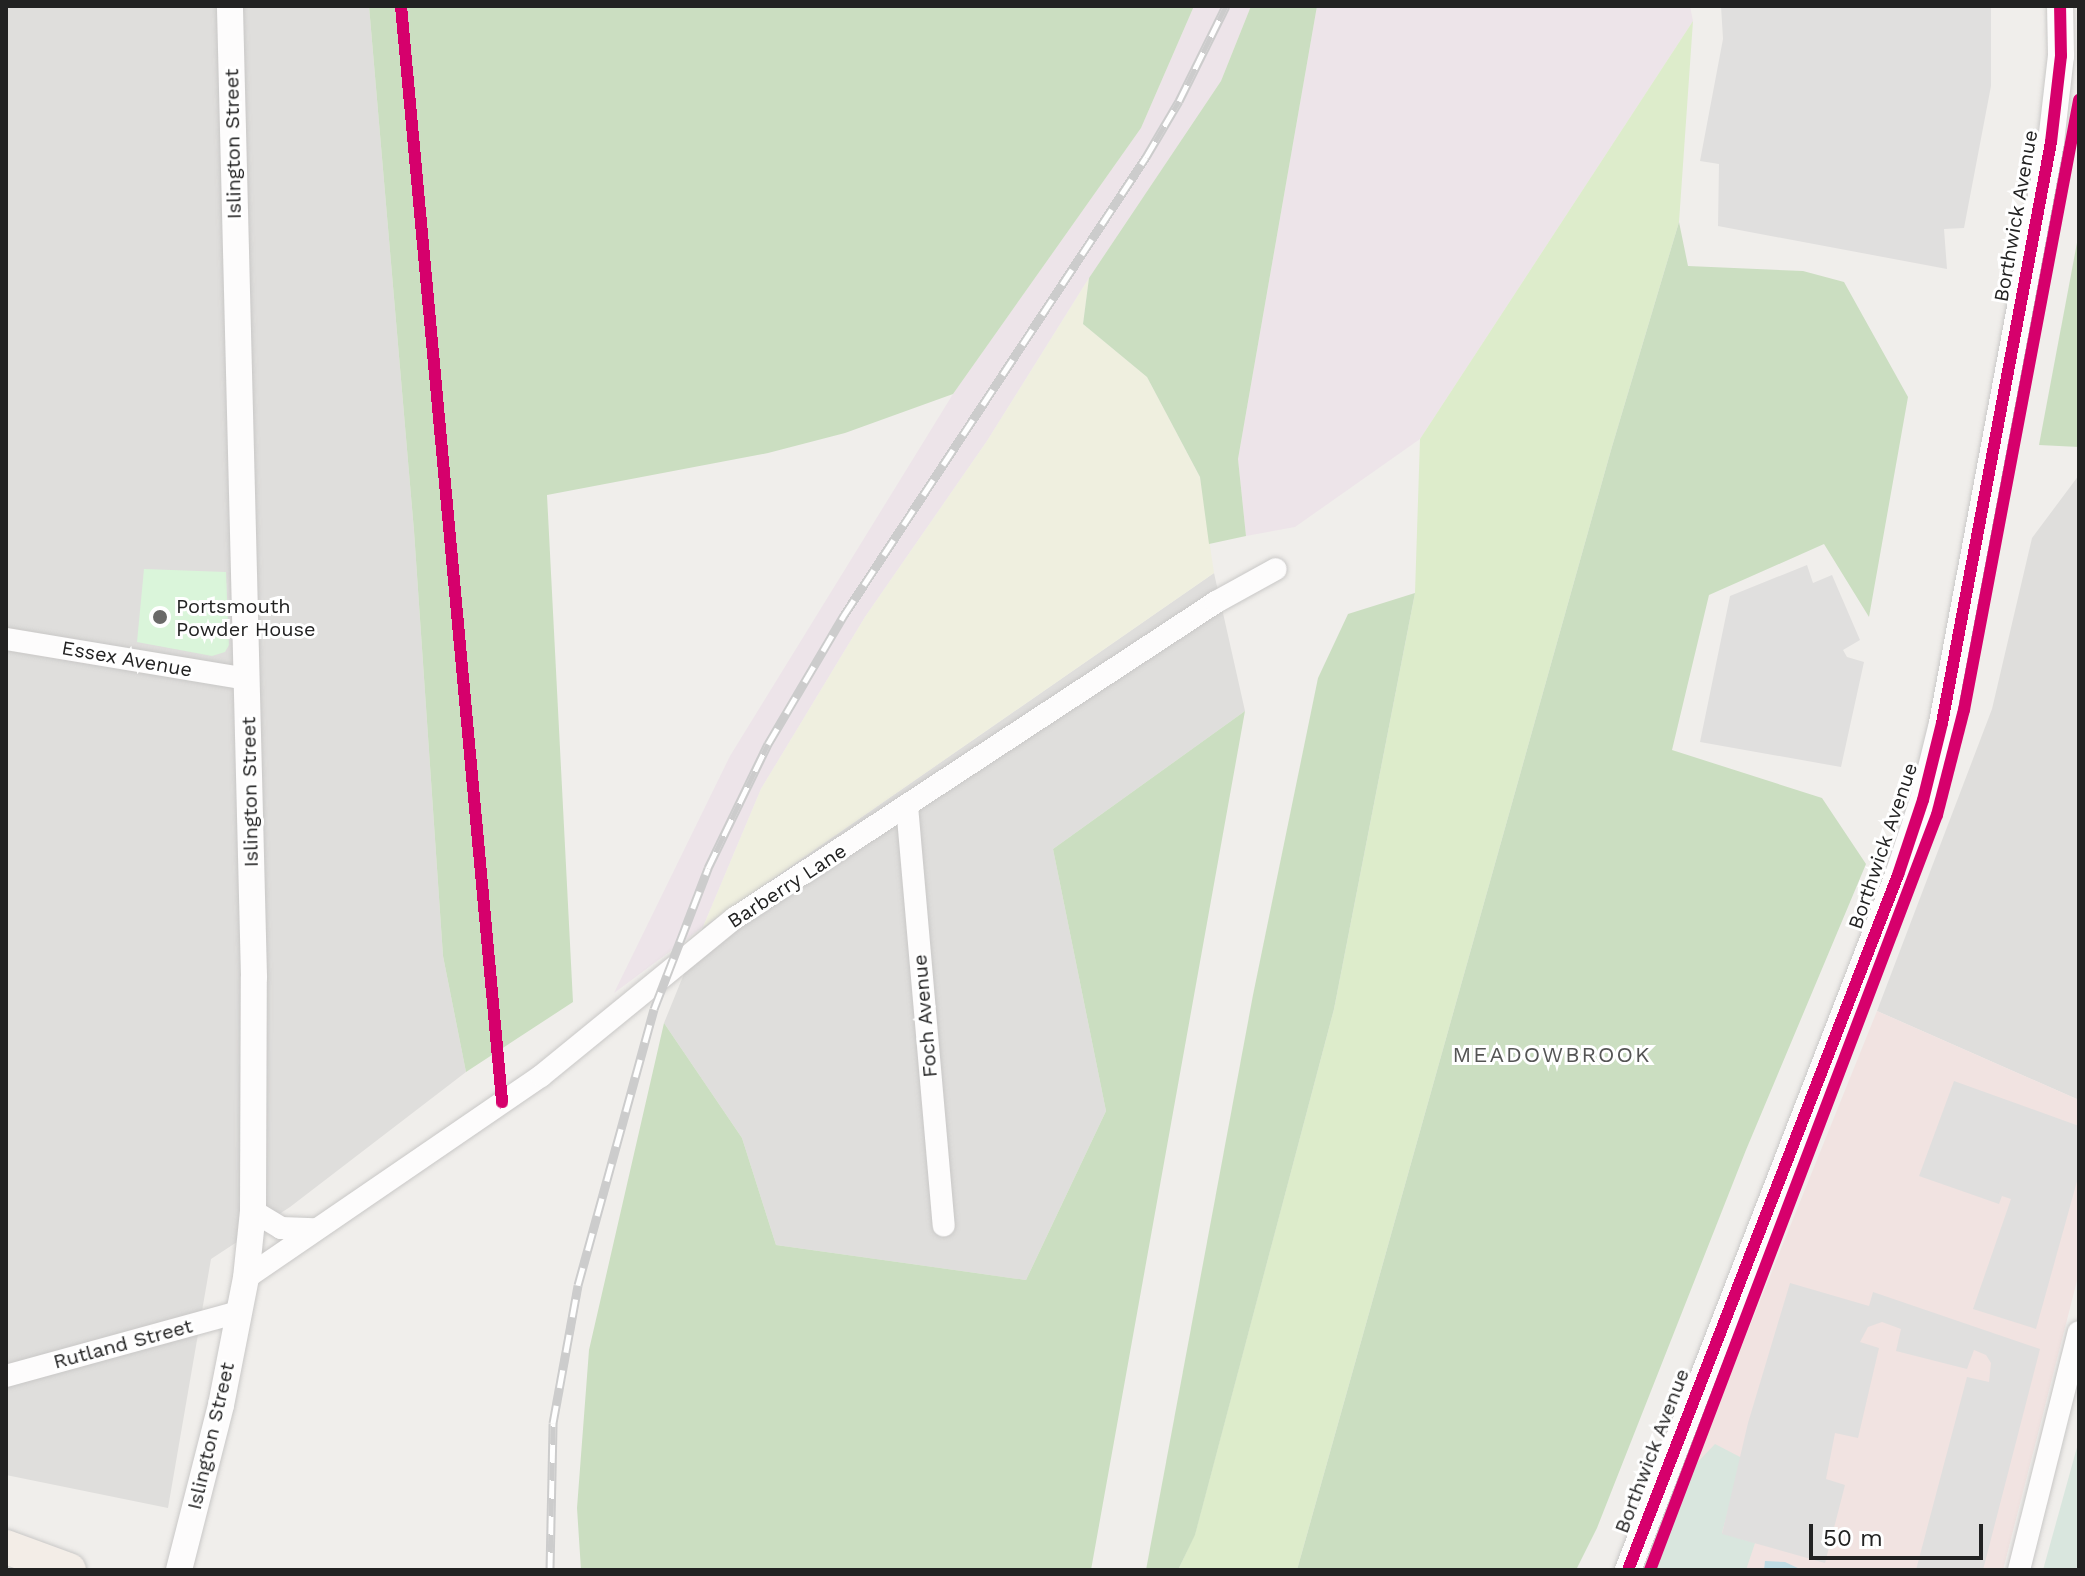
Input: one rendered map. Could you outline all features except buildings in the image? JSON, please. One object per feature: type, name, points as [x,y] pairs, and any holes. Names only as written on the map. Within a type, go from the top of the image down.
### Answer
[{"type":"main road","points":[[6,1547],[69,1570]]},
{"type":"street","name":"Islington Street","points":[[179,1570],[221,1405],[246,1278],[253,1211],[254,977],[230,6]]},
{"type":"street","name":"Borthwick Avenue","points":[[1628,1570],[1898,875],[1923,800],[1942,723],[2051,142],[2061,56],[2060,6]]},
{"type":"street","name":"Barberry Lane","points":[[246,1278],[541,1076],[735,918],[1216,602],[1276,569]]},
{"type":"street","name":"Essex Avenue","points":[[6,639],[248,679]]},
{"type":"street","name":"Foch Avenue","points":[[907,806],[944,1225]]},
{"type":"street","points":[[253,1211],[281,1228],[315,1229]]},
{"type":"street","name":"Rutland Street","points":[[6,1376],[239,1312]]},
{"type":"street","points":[[2019,1570],[2079,1332]]},
{"type":"shaded area","points":[[6,6],[369,6],[414,531],[443,956],[466,1072],[290,1207],[211,1259],[168,1508],[6,1475]]},
{"type":"shaded area","points":[[1194,6],[1251,6],[1221,81],[1089,278],[987,441],[865,617],[761,789],[703,927],[614,993],[730,756],[953,394],[1141,128]]},
{"type":"shaded area","points":[[1317,6],[1690,6],[1693,21],[1420,439],[1295,527],[1246,536],[1238,459]]},
{"type":"shaded area","points":[[1721,6],[1991,6],[1991,86],[1964,228],[1944,229],[1947,269],[1718,226],[1719,164],[1700,161],[1723,39]]},
{"type":"shaded area","points":[[2079,475],[2079,1100],[1877,1011],[1992,709],[2032,538]]},
{"type":"shaded area","points":[[1807,565],[1813,583],[1832,575],[1860,640],[1843,650],[1847,657],[1864,662],[1841,767],[1700,742],[1730,596]]},
{"type":"shaded area","points":[[1214,573],[1245,711],[1053,849],[1106,1111],[1026,1280],[776,1245],[742,1138],[664,1023],[703,927]]},
{"type":"shaded area","points":[[1877,1011],[2079,1100],[2079,1273],[2003,1570],[1656,1570],[1693,1467]]},
{"type":"shaded area","points":[[1954,1081],[2079,1126],[2079,1174],[2036,1329],[1973,1309],[2011,1199],[2002,1196],[1999,1204],[1919,1176]]},
{"type":"shaded area","points":[[1790,1283],[1869,1306],[1873,1292],[2040,1349],[1983,1570],[1916,1570],[1967,1377],[1989,1382],[1991,1363],[1986,1355],[1974,1350],[1967,1369],[1896,1351],[1901,1329],[1882,1322],[1868,1327],[1860,1342],[1879,1348],[1858,1438],[1835,1433],[1826,1479],[1845,1485],[1825,1563],[1722,1534],[1748,1423]]},
{"type":"shaded area","points":[[2079,1440],[2079,1570],[2043,1570]]},
{"type":"shaded area","points":[[1715,1444],[1742,1458],[1722,1533],[1755,1543],[1746,1570],[1656,1570],[1693,1467]]},
{"type":"green space","points":[[369,6],[1194,6],[1141,128],[953,394],[845,433],[768,453],[547,495],[573,1002],[466,1072],[443,956],[414,531]]},
{"type":"green space","points":[[1251,6],[1317,6],[1238,459],[1246,536],[1209,544],[1200,477],[1147,377],[1083,324],[1089,278],[1221,81]]},
{"type":"green space","points":[[1693,21],[1679,222],[1611,450],[1297,1570],[1178,1570],[1195,1534],[1334,1009],[1415,593],[1420,439]]},
{"type":"green space","points":[[1679,222],[1688,266],[1803,271],[1844,282],[1908,397],[1869,617],[1824,544],[1709,595],[1672,750],[1822,798],[1866,864],[1746,1150],[1597,1528],[1576,1570],[1297,1570],[1611,450]]},
{"type":"green space","points":[[2079,232],[2079,447],[2039,445]]},
{"type":"green space","points":[[1089,278],[1083,324],[1147,377],[1200,477],[1214,573],[703,927],[761,789],[865,617],[987,441]]},
{"type":"green space","points":[[144,569],[226,572],[229,645],[225,652],[212,656],[137,642]]},
{"type":"green space","points":[[1415,593],[1334,1009],[1195,1535],[1178,1570],[1146,1570],[1253,995],[1318,678],[1348,614]]},
{"type":"green space","points":[[1245,711],[1091,1570],[581,1570],[577,1508],[589,1350],[664,1023],[742,1138],[776,1245],[1026,1280],[1106,1111],[1053,849]]},
{"type":"water","points":[[1765,1561],[1785,1562],[1802,1570],[1764,1570]]},
{"type":"railway","points":[[550,1570],[553,1423],[578,1285],[654,1009],[708,868],[768,744],[844,615],[1146,157],[1179,101],[1226,6]]},
{"type":"cycle path","points":[[401,6],[502,1102]]},
{"type":"cycle path","points":[[1628,1570],[1898,875],[1923,800],[1942,723],[2051,142],[2061,56],[2060,6]]},
{"type":"cycle path","points":[[1650,1570],[1937,815],[1964,710],[2079,100]]},
{"type":"place","name":"Portsmouth Powder House","points":[[160,617]]},
{"type":"district","name":"MEADOWBROOK","points":[[1552,1055]]}]
